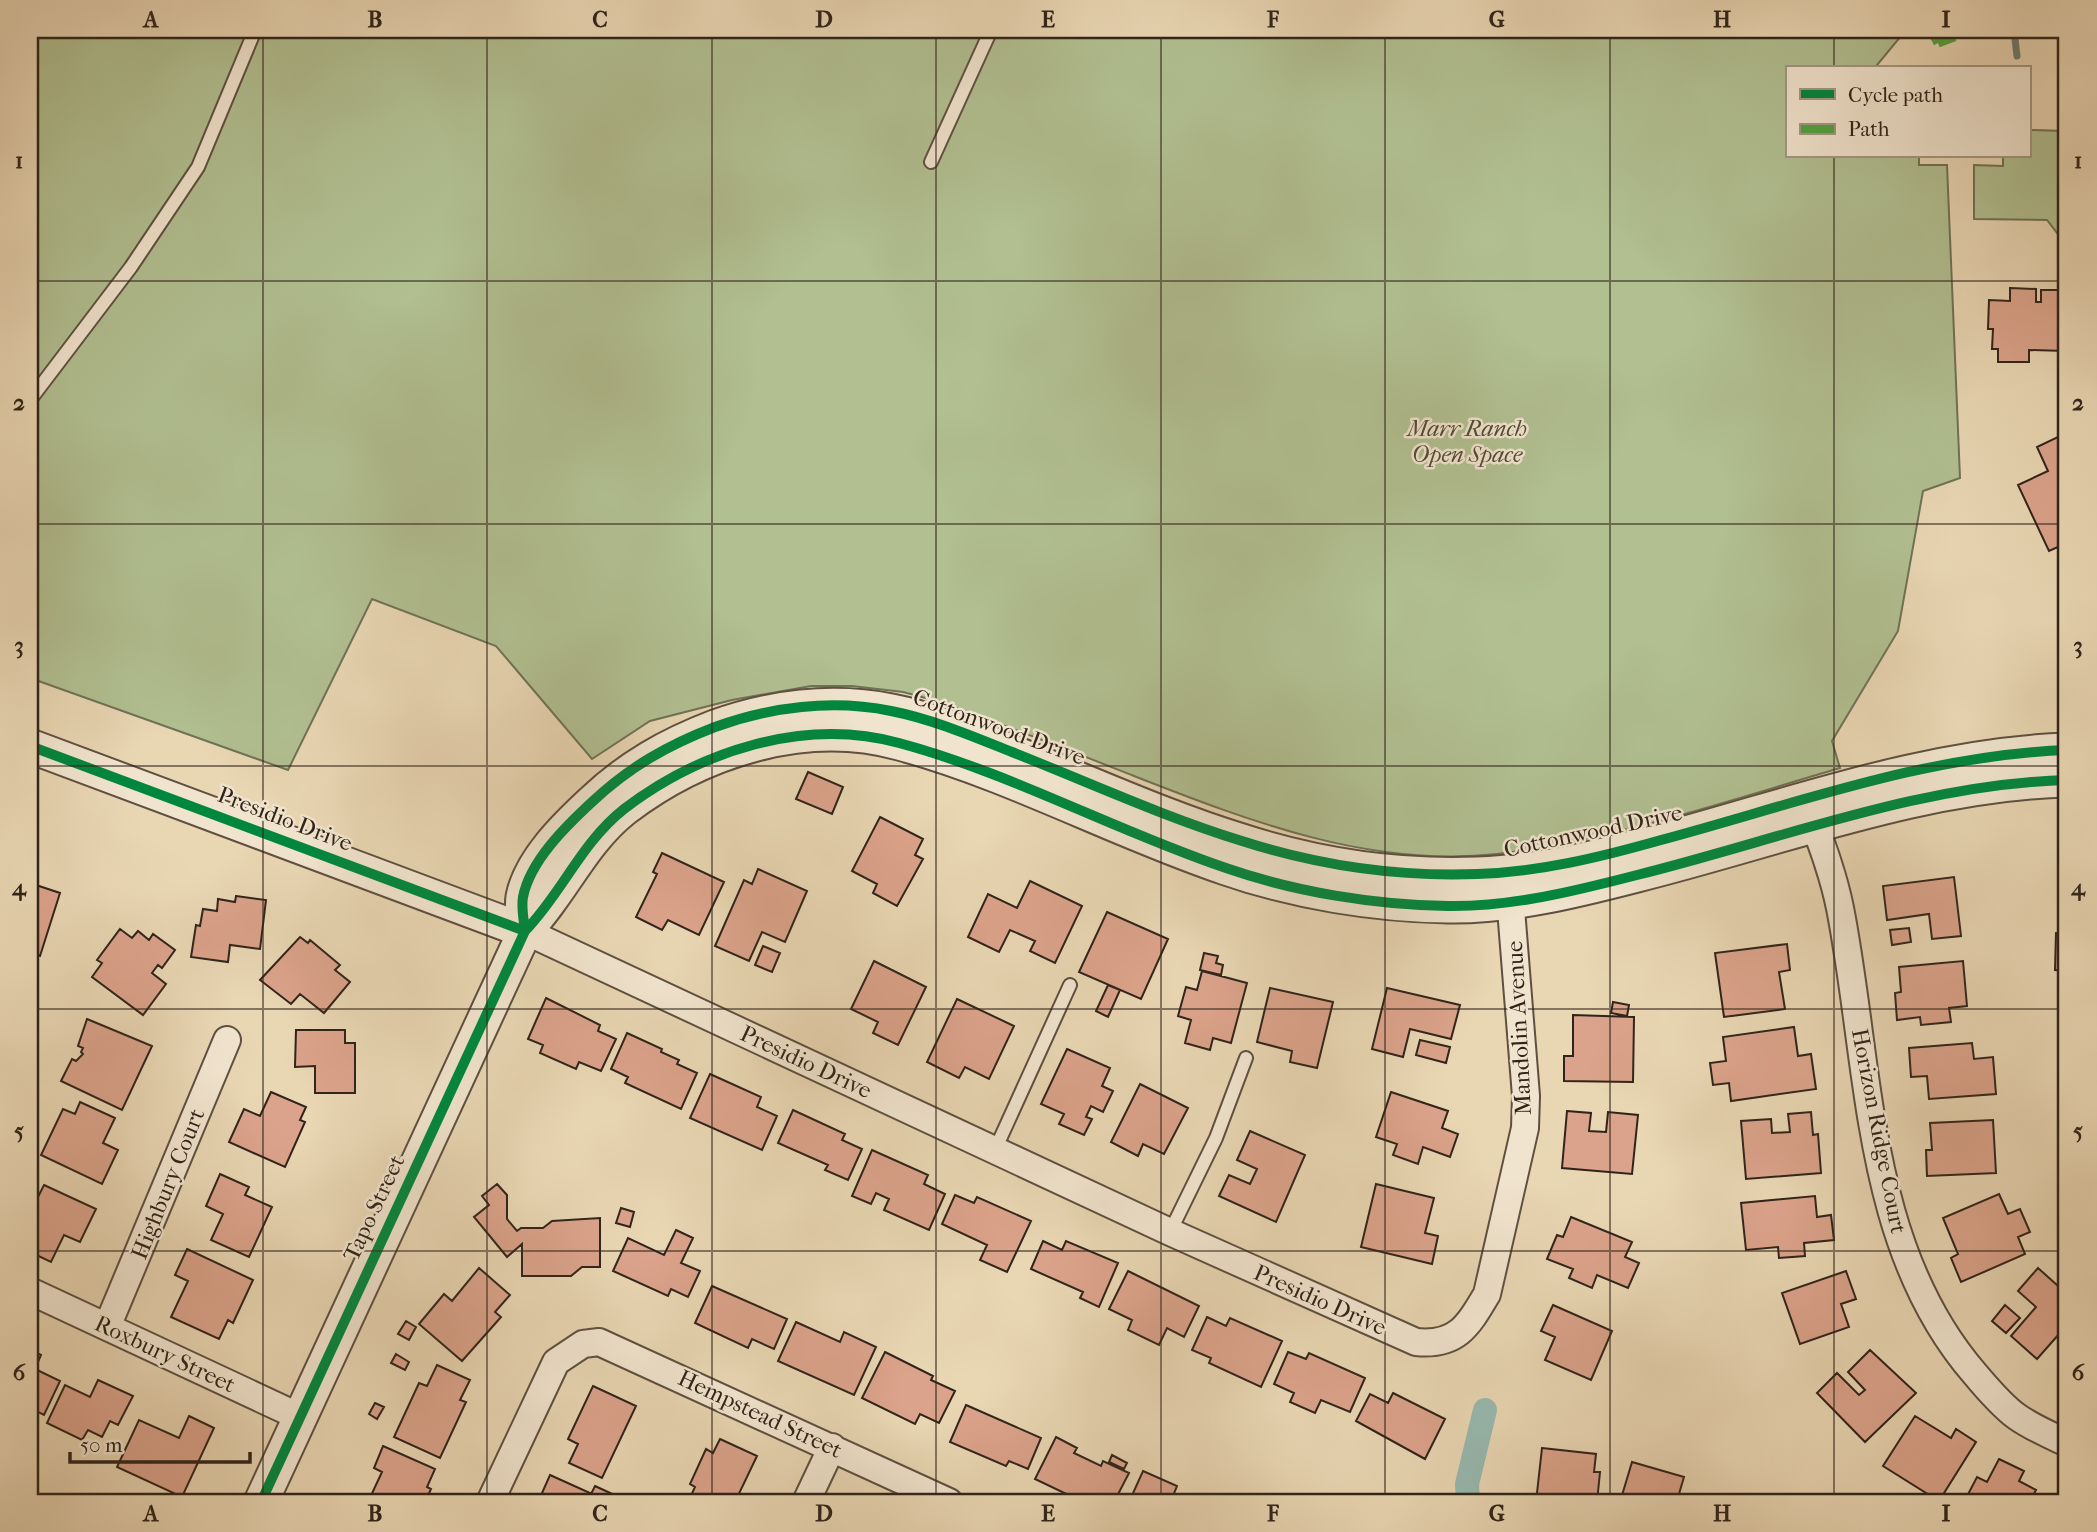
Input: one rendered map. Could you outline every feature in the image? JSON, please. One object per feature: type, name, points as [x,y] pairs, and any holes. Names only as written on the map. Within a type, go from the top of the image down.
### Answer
[{"type":"street","name":"Cottonwood Drive","points":[[525,931],[546,910],[560,884],[600,830],[649,792],[681,772],[760,742],[835,735],[896,742],[972,768],[1225,868],[1285,885],[1369,899],[1448,906],[1510,887],[1584,889],[1811,813],[1896,773],[2022,751],[2067,750]]},
{"type":"street","name":"Presidio Drive","points":[[30,746],[525,931],[1170,1232],[1416,1342],[1436,1344],[1455,1337]]},
{"type":"street","name":"Cottonwood Drive","points":[[1811,813],[1945,792],[2031,781],[2067,780]]},
{"type":"street","name":"Horizon Ridge Court","points":[[1811,813],[1840,907],[1882,1172],[1897,1237],[1923,1299],[1959,1355],[2003,1406],[2017,1417],[2067,1443]]},
{"type":"street","name":"Mandolin Avenue","points":[[1455,1337],[1473,1318],[1487,1294],[1525,1128],[1526,1096],[1510,887]]},
{"type":"street","name":"Tapo Street","points":[[261,1502],[525,931]]},
{"type":"street","name":"Highbury Court","points":[[107,1327],[228,1040]]},
{"type":"street","name":"Roxbury Street","points":[[30,1291],[300,1417]]},
{"type":"street","name":"Hempstead Street","points":[[490,1502],[556,1362],[583,1344],[598,1342],[950,1502]]},
{"type":"street","points":[[806,1502],[832,1447]]},
{"type":"lane","points":[[30,400],[131,267],[198,167],[255,30]]},
{"type":"lane","points":[[931,162],[991,30]]},
{"type":"lane","points":[[995,1150],[1070,985]]},
{"type":"lane","points":[[1170,1232],[1216,1138],[1246,1058]]},
{"type":"green space","name":"Marr Ranch Open Space","points":[[30,30],[1906,30],[1877,66],[1786,66],[1786,158],[1919,158],[1919,165],[1947,165],[1960,478],[1923,491],[1898,631],[1832,741],[1840,768],[1670,818],[1584,839],[1497,854],[1450,857],[1403,854],[1311,837],[1177,793],[937,701],[903,692],[852,686],[811,686],[732,700],[650,721],[592,759],[496,646],[372,599],[288,770],[30,678]]},
{"type":"green space","points":[[2030,130],[2067,131],[2067,246],[2047,220],[1974,219],[1974,165],[2003,166],[2003,158],[2030,158]]},
{"type":"building","points":[[2010,288],[2036,289],[2036,302],[2041,302],[2041,290],[2067,290],[2066,351],[2029,350],[2029,362],[1998,362],[1998,349],[1992,349],[1993,329],[1988,329],[1989,300],[2010,301]]},
{"type":"building","points":[[2062,435],[2067,446],[2067,543],[2049,551],[2018,485],[2048,471],[2037,447]]},
{"type":"building","points":[[808,772],[843,787],[832,814],[796,799]]},
{"type":"building","points":[[880,817],[923,839],[915,855],[923,859],[897,906],[873,893],[877,884],[852,871]]},
{"type":"building","points":[[2059,842],[2067,842],[2067,894],[2065,871],[2059,871]]},
{"type":"building","points":[[662,853],[724,882],[699,935],[668,920],[662,930],[636,917],[657,874],[653,872]]},
{"type":"building","points":[[758,869],[807,891],[785,942],[762,932],[749,961],[715,946],[744,880],[752,884]]},
{"type":"building","points":[[1954,877],[1961,936],[1932,939],[1929,914],[1887,920],[1883,886]]},
{"type":"building","points":[[1030,881],[1082,906],[1055,963],[1030,951],[1035,941],[1010,930],[999,952],[968,937],[988,894],[1017,908]]},
{"type":"building","points":[[30,883],[60,893],[40,956],[30,952]]},
{"type":"building","points":[[236,896],[266,900],[260,949],[230,945],[228,962],[191,957],[196,925],[200,926],[203,909],[217,911],[218,899],[235,902]]},
{"type":"building","points":[[1107,912],[1168,939],[1141,999],[1079,972]]},
{"type":"building","points":[[2067,913],[2067,971],[2055,970],[2056,933],[2066,934]]},
{"type":"building","points":[[1909,928],[1911,942],[1892,945],[1890,930]]},
{"type":"building","points":[[120,929],[132,938],[138,931],[149,940],[153,934],[175,950],[162,968],[158,965],[152,973],[166,984],[143,1015],[92,977],[102,963],[97,960]]},
{"type":"building","points":[[300,937],[308,943],[310,940],[340,965],[335,970],[350,982],[324,1013],[300,994],[291,1004],[260,980]]},
{"type":"building","points":[[1787,944],[1790,970],[1779,972],[1785,1009],[1724,1017],[1715,953]]},
{"type":"building","points":[[763,946],[780,953],[772,972],[755,965]]},
{"type":"building","points":[[1204,953],[1218,956],[1216,963],[1223,965],[1221,975],[1200,970]]},
{"type":"building","points":[[874,961],[926,987],[898,1045],[873,1033],[878,1022],[851,1009]]},
{"type":"building","points":[[1963,961],[1967,1006],[1949,1008],[1951,1022],[1921,1025],[1920,1017],[1897,1020],[1895,993],[1901,992],[1899,967]]},
{"type":"building","points":[[1202,971],[1247,983],[1231,1043],[1213,1038],[1210,1050],[1185,1043],[1191,1020],[1178,1016],[1186,987],[1197,990]]},
{"type":"building","points":[[1108,985],[1120,990],[1108,1017],[1096,1011]]},
{"type":"building","points":[[1270,988],[1333,1002],[1317,1068],[1290,1062],[1292,1051],[1257,1042]]},
{"type":"building","points":[[1387,988],[1460,1005],[1451,1039],[1410,1029],[1403,1057],[1372,1049]]},
{"type":"building","points":[[546,998],[600,1025],[598,1031],[616,1039],[601,1071],[579,1062],[576,1069],[540,1053],[543,1045],[528,1039]]},
{"type":"building","points":[[957,999],[1014,1026],[989,1079],[965,1067],[959,1078],[927,1062]]},
{"type":"building","points":[[1613,1002],[1629,1005],[1627,1016],[1611,1013]]},
{"type":"building","points":[[1573,1015],[1634,1017],[1633,1082],[1564,1081],[1564,1056],[1573,1056]]},
{"type":"building","points":[[87,1019],[152,1046],[122,1110],[61,1081],[72,1059],[76,1061],[83,1054],[83,1048],[78,1046]]},
{"type":"building","points":[[1794,1027],[1798,1056],[1811,1054],[1816,1089],[1731,1101],[1729,1083],[1713,1085],[1710,1063],[1726,1061],[1723,1037]]},
{"type":"building","points":[[296,1030],[345,1030],[345,1043],[355,1043],[355,1093],[315,1093],[315,1066],[295,1067]]},
{"type":"building","points":[[627,1033],[662,1049],[661,1052],[679,1060],[677,1064],[697,1073],[681,1109],[625,1083],[628,1077],[611,1069]]},
{"type":"building","points":[[1420,1040],[1450,1047],[1446,1063],[1416,1055]]},
{"type":"building","points":[[1972,1043],[1974,1059],[1993,1057],[1996,1094],[1929,1099],[1927,1076],[1911,1077],[1909,1048]]},
{"type":"building","points":[[1067,1049],[1110,1068],[1102,1086],[1113,1091],[1103,1112],[1091,1106],[1086,1117],[1092,1119],[1084,1135],[1059,1124],[1064,1114],[1041,1104]]},
{"type":"building","points":[[710,1074],[761,1097],[757,1107],[777,1116],[762,1150],[690,1118]]},
{"type":"building","points":[[1140,1084],[1188,1108],[1164,1154],[1143,1144],[1138,1156],[1111,1142]]},
{"type":"building","points":[[271,1092],[306,1107],[300,1120],[305,1122],[285,1167],[229,1142],[244,1109],[260,1116]]},
{"type":"building","points":[[1391,1092],[1448,1111],[1442,1128],[1458,1134],[1450,1157],[1423,1147],[1418,1164],[1393,1155],[1397,1144],[1376,1137]]},
{"type":"building","points":[[80,1102],[115,1118],[103,1143],[118,1150],[102,1184],[41,1155],[63,1109],[75,1114]]},
{"type":"building","points":[[793,1110],[845,1134],[842,1140],[862,1149],[848,1180],[825,1170],[828,1165],[778,1143]]},
{"type":"building","points":[[1567,1111],[1591,1113],[1589,1131],[1606,1132],[1608,1112],[1638,1115],[1632,1174],[1562,1168]]},
{"type":"building","points":[[1811,1112],[1813,1135],[1818,1134],[1821,1173],[1746,1179],[1741,1121],[1771,1119],[1772,1133],[1790,1132],[1788,1114]]},
{"type":"building","points":[[1993,1120],[1996,1173],[1927,1176],[1926,1150],[1932,1150],[1930,1123]]},
{"type":"building","points":[[1250,1131],[1305,1155],[1276,1222],[1219,1196],[1229,1175],[1250,1184],[1257,1169],[1237,1160]]},
{"type":"building","points":[[872,1150],[928,1175],[924,1184],[945,1194],[929,1230],[884,1210],[889,1199],[876,1193],[871,1204],[852,1196]]},
{"type":"building","points":[[220,1174],[249,1187],[245,1195],[272,1207],[249,1257],[211,1240],[223,1214],[206,1206]]},
{"type":"building","points":[[497,1184],[507,1195],[507,1219],[517,1231],[521,1228],[543,1228],[552,1221],[600,1218],[600,1267],[582,1267],[571,1276],[522,1276],[522,1244],[507,1257],[474,1217],[489,1205],[482,1196]]},
{"type":"building","points":[[1376,1184],[1434,1198],[1425,1233],[1438,1236],[1432,1264],[1361,1247]]},
{"type":"building","points":[[44,1185],[96,1209],[80,1242],[64,1235],[51,1262],[30,1252],[30,1203],[34,1205]]},
{"type":"building","points":[[1999,1194],[2008,1214],[2020,1209],[2030,1232],[2018,1237],[2025,1254],[1961,1282],[1951,1258],[1958,1254],[1943,1218]]},
{"type":"building","points":[[955,1195],[974,1203],[977,1197],[1031,1221],[1007,1272],[980,1260],[987,1245],[942,1224]]},
{"type":"building","points":[[1815,1196],[1817,1217],[1831,1215],[1834,1240],[1804,1243],[1805,1256],[1779,1258],[1778,1247],[1746,1250],[1741,1203]]},
{"type":"building","points":[[621,1208],[634,1212],[630,1227],[616,1223]]},
{"type":"building","points":[[1571,1217],[1632,1242],[1625,1257],[1639,1263],[1628,1288],[1597,1275],[1592,1288],[1569,1278],[1573,1269],[1547,1259],[1557,1235],[1563,1237]]},
{"type":"building","points":[[676,1230],[693,1238],[681,1263],[700,1271],[688,1297],[671,1289],[668,1296],[613,1271],[628,1238],[664,1255]]},
{"type":"building","points":[[1043,1241],[1062,1250],[1066,1241],[1118,1263],[1099,1307],[1080,1298],[1083,1292],[1031,1269]]},
{"type":"building","points":[[187,1249],[253,1280],[233,1323],[228,1320],[219,1339],[171,1317],[188,1281],[175,1275]]},
{"type":"building","points":[[479,1268],[510,1295],[495,1312],[501,1317],[462,1361],[419,1324],[444,1294],[452,1301]]},
{"type":"building","points":[[2038,1268],[2067,1294],[2067,1325],[2037,1359],[2011,1336],[2036,1307],[2018,1291]]},
{"type":"building","points":[[1128,1271],[1199,1306],[1184,1337],[1167,1328],[1159,1345],[1128,1330],[1132,1320],[1109,1309]]},
{"type":"building","points":[[1846,1271],[1856,1299],[1841,1304],[1849,1327],[1800,1344],[1782,1293]]},
{"type":"building","points":[[712,1286],[787,1319],[774,1349],[752,1339],[748,1348],[695,1323]]},
{"type":"building","points":[[1553,1305],[1612,1331],[1591,1380],[1545,1360],[1555,1337],[1541,1331]]},
{"type":"building","points":[[2005,1305],[2020,1318],[2006,1333],[1992,1321]]},
{"type":"building","points":[[1207,1317],[1226,1326],[1230,1318],[1282,1341],[1261,1387],[1209,1363],[1211,1358],[1192,1350]]},
{"type":"building","points":[[406,1321],[416,1327],[409,1340],[398,1334]]},
{"type":"building","points":[[796,1322],[840,1342],[844,1332],[876,1347],[854,1395],[778,1361]]},
{"type":"building","points":[[30,1349],[41,1355],[35,1369],[60,1381],[44,1415],[30,1408]]},
{"type":"building","points":[[1870,1350],[1916,1393],[1865,1442],[1817,1393],[1837,1373],[1859,1395],[1865,1390],[1848,1372]]},
{"type":"building","points":[[885,1352],[933,1376],[931,1380],[955,1391],[939,1423],[920,1414],[915,1424],[862,1398]]},
{"type":"building","points":[[1288,1352],[1306,1359],[1309,1353],[1365,1378],[1350,1412],[1321,1400],[1315,1413],[1290,1402],[1294,1393],[1274,1384]]},
{"type":"building","points":[[396,1354],[409,1362],[405,1370],[391,1363]]},
{"type":"building","points":[[437,1365],[470,1380],[460,1400],[466,1402],[440,1458],[394,1437],[419,1383],[427,1386]]},
{"type":"building","points":[[98,1380],[133,1396],[118,1425],[110,1421],[102,1437],[88,1430],[82,1440],[47,1423],[65,1385],[90,1397]]},
{"type":"building","points":[[593,1386],[636,1406],[602,1478],[569,1463],[578,1444],[568,1439]]},
{"type":"building","points":[[1393,1393],[1445,1419],[1425,1459],[1356,1421],[1370,1394],[1388,1403]]},
{"type":"building","points":[[375,1403],[384,1407],[377,1419],[369,1414]]},
{"type":"building","points":[[966,1405],[1041,1438],[1028,1469],[1009,1461],[1006,1466],[950,1442]]},
{"type":"building","points":[[189,1416],[214,1428],[182,1497],[117,1467],[139,1420],[179,1438]]},
{"type":"building","points":[[1915,1416],[1951,1438],[1956,1429],[1976,1442],[1939,1501],[1883,1466]]},
{"type":"building","points":[[1056,1437],[1077,1448],[1074,1453],[1101,1466],[1103,1461],[1129,1473],[1114,1502],[1095,1498],[1093,1502],[1083,1502],[1035,1479]]},
{"type":"building","points":[[720,1439],[757,1456],[735,1502],[688,1502],[695,1487],[690,1484],[706,1449],[713,1453]]},
{"type":"building","points":[[383,1446],[435,1469],[427,1487],[431,1489],[425,1502],[368,1502],[382,1472],[374,1468]]},
{"type":"building","points":[[1542,1448],[1596,1454],[1594,1472],[1600,1472],[1597,1502],[1558,1499],[1558,1502],[1536,1502]]},
{"type":"building","points":[[1112,1455],[1127,1463],[1124,1469],[1109,1462]]},
{"type":"building","points":[[1999,1459],[2024,1471],[2019,1481],[2036,1490],[2030,1502],[1964,1502],[1977,1477],[1987,1482]]},
{"type":"building","points":[[1632,1462],[1684,1477],[1679,1494],[1683,1496],[1681,1502],[1620,1502]]},
{"type":"building","points":[[1143,1471],[1177,1486],[1171,1501],[1174,1502],[1129,1502]]},
{"type":"building","points":[[550,1475],[590,1493],[586,1502],[538,1502]]},
{"type":"building","points":[[595,1486],[621,1498],[619,1502],[587,1502]]},
{"type":"waterway","points":[[2014,30],[2017,56]]},
{"type":"waterway","points":[[1468,1502],[1467,1484],[1485,1410]]},
{"type":"marked path","points":[[1205,30],[1281,35],[1299,30]]},
{"type":"marked path","points":[[1931,30],[1938,43]]},
{"type":"marked path","points":[[1938,43],[1973,30]]},
{"type":"cycle path","points":[[525,931],[523,897],[533,870],[561,833],[606,789],[665,749],[698,734],[757,714],[802,707],[869,707],[906,714],[967,734],[1213,832],[1271,850],[1329,863],[1417,874],[1501,873],[1570,863],[1912,771],[1963,761],[2067,750]]},
{"type":"cycle path","points":[[261,1502],[525,931],[609,822],[654,788],[719,756],[754,744],[827,734],[863,736],[899,743],[982,770],[1144,837],[1252,876],[1336,896],[1448,906],[1495,904],[1567,892],[1904,803],[2012,784],[2067,780]]},
{"type":"cycle path","points":[[30,746],[525,931]]}]
